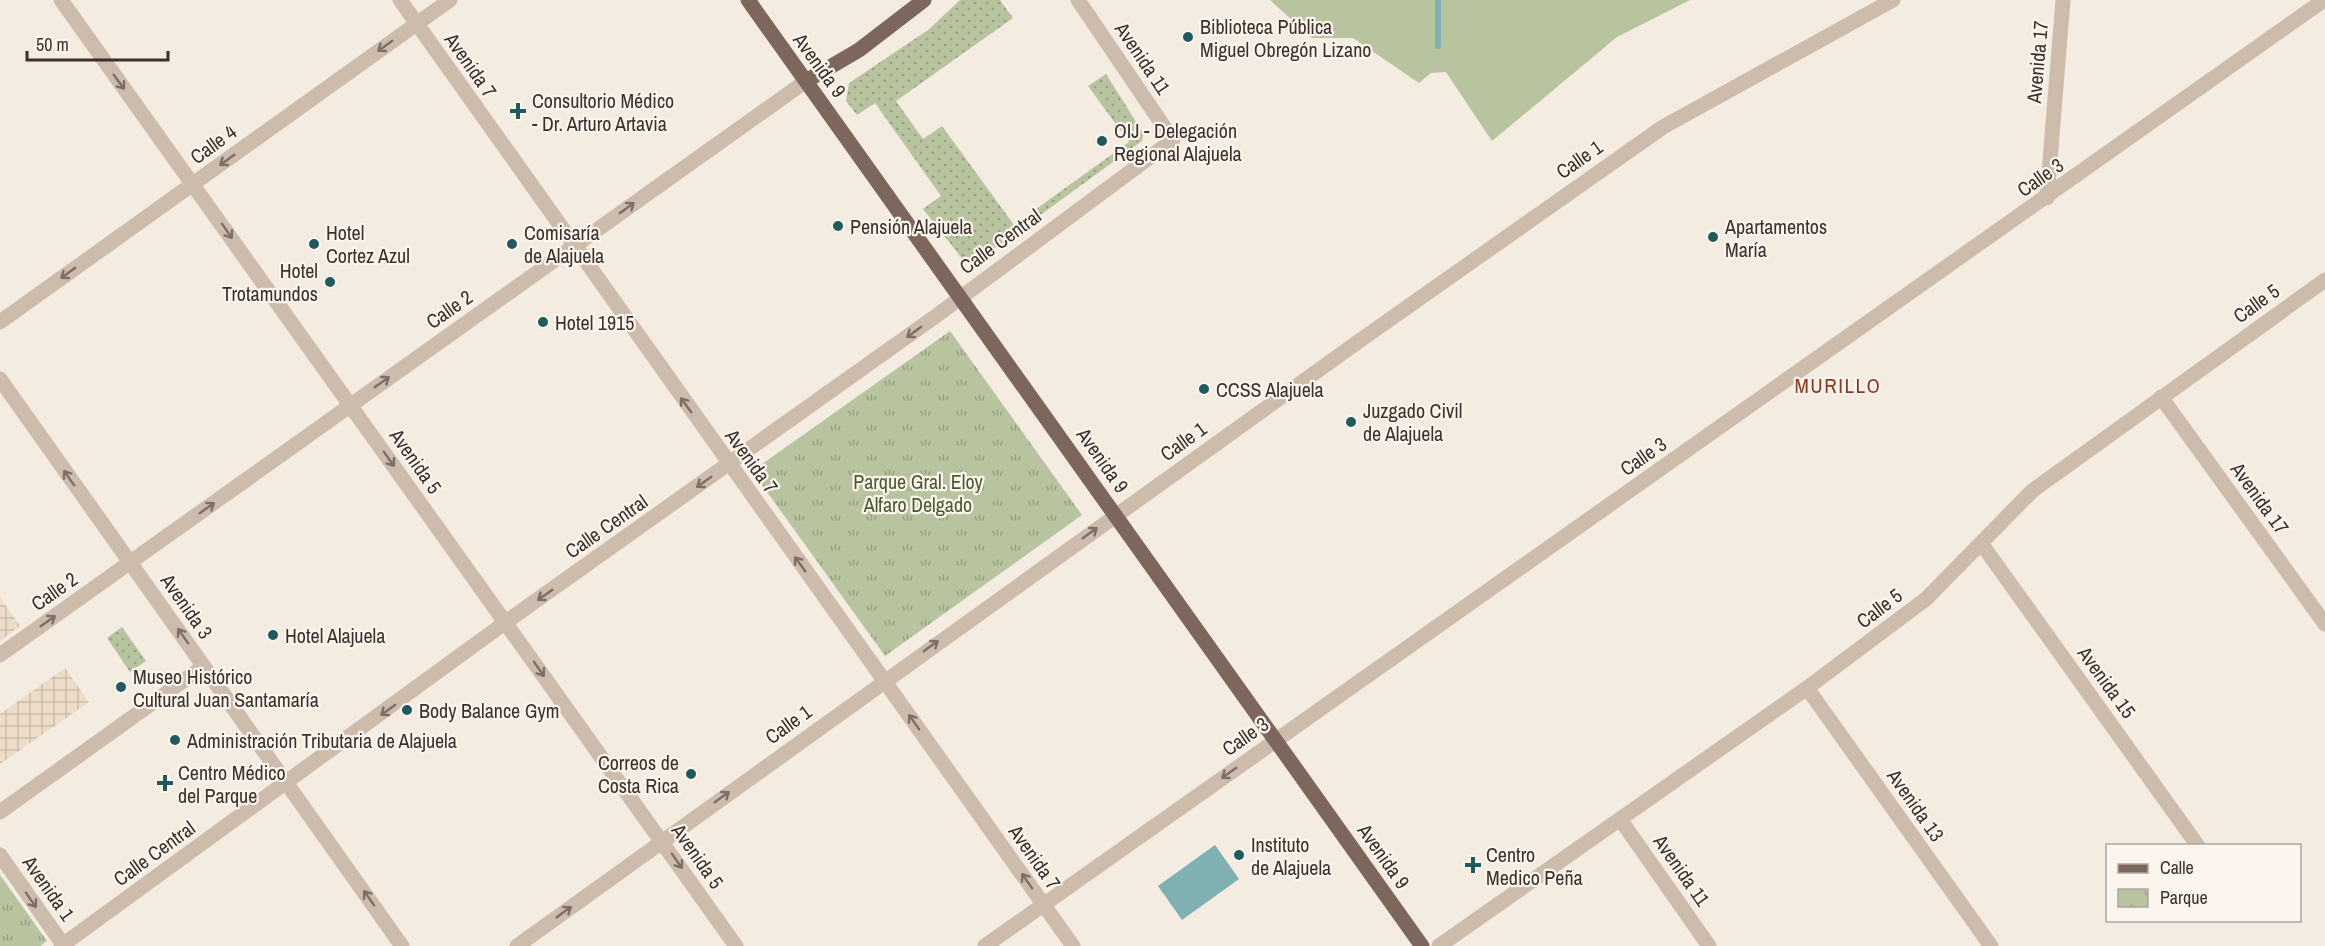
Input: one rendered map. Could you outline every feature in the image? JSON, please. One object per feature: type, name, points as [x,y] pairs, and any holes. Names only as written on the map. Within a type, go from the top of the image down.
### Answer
[{"type":"main road","name":"Avenida 9","points":[[748,0],[1422,946]]},
{"type":"main road","name":"Calle 2","points":[[806,81],[859,50],[924,0]]},
{"type":"street","name":"Avenida 5","points":[[61,0],[736,946]]},
{"type":"street","name":"Avenida 7","points":[[399,0],[1073,946]]},
{"type":"street","name":"Calle 4","points":[[0,322],[450,0]]},
{"type":"street","name":"Avenida 11","points":[[1078,0],[1173,140]]},
{"type":"street","name":"Calle 1","points":[[517,946],[884,680],[1663,126],[1893,0]]},
{"type":"street","name":"Avenida 17","points":[[2047,198],[2063,0]]},
{"type":"street","name":"Calle 3","points":[[985,946],[2047,198],[2324,0]]},
{"type":"street","name":"Calle 2","points":[[0,655],[806,81]]},
{"type":"street","name":"Calle Central","points":[[62,946],[1173,140]]},
{"type":"street","name":"Calle 5","points":[[1439,946],[1807,688],[1926,599],[2032,492],[2325,280]]},
{"type":"street","name":"Avenida 3","points":[[0,379],[288,782],[402,946]]},
{"type":"street","name":"Avenida 17","points":[[2161,397],[2325,624]]},
{"type":"street","name":"Avenida 15","points":[[1981,543],[2197,844]]},
{"type":"street","points":[[0,812],[204,666]]},
{"type":"street","name":"Avenida 13","points":[[1807,688],[1991,946]]},
{"type":"street","name":"Avenida 11","points":[[1620,819],[1709,946]]},
{"type":"street","name":"Avenida 1","points":[[0,855],[62,946]]},
{"type":"green space","points":[[960,0],[1000,0],[1013,18],[896,101],[923,139],[942,126],[1014,225],[1129,142],[1088,86],[1106,74],[1143,133],[1142,141],[976,262],[964,261],[923,209],[941,196],[875,103],[857,115],[846,101],[849,83],[928,30]]},
{"type":"green space","points":[[1270,0],[1690,0],[1617,37],[1492,141],[1446,72],[1431,73],[1419,83],[1353,38],[1312,38]]},
{"type":"green space","name":"Parque Gral. Eloy Alfaro Delgado","points":[[950,331],[1082,515],[885,656],[752,471]]},
{"type":"green space","points":[[122,627],[146,661],[130,672],[107,638]]},
{"type":"green space","points":[[0,875],[47,941],[40,946],[0,946]]},
{"type":"shaded area","points":[[0,597],[20,626],[0,641]]},
{"type":"shaded area","points":[[65,668],[89,702],[0,764],[0,714]]},
{"type":"water","points":[[1215,845],[1239,879],[1182,920],[1158,886]]},
{"type":"waterway","points":[[1438,0],[1438,46]]},
{"type":"place","name":"Biblioteca Pública Miguel Obregón Lizano","points":[[1188,37]]},
{"type":"place","name":"Consultorio Médico - Dr. Arturo Artavia","points":[[518,111]]},
{"type":"place","name":"OIJ - Delegación Regional Alajuela","points":[[1102,141]]},
{"type":"place","name":"Pensión Alajuela","points":[[838,226]]},
{"type":"place","name":"Apartamentos María","points":[[1713,237]]},
{"type":"place","name":"Hotel Cortez Azul","points":[[314,244]]},
{"type":"place","name":"Comisaría de Alajuela","points":[[512,244]]},
{"type":"place","name":"Hotel Trotamundos","points":[[330,282]]},
{"type":"place","name":"Hotel 1915","points":[[543,322]]},
{"type":"place","name":"CCSS Alajuela","points":[[1204,389]]},
{"type":"place","name":"Juzgado Civil de Alajuela","points":[[1351,422]]},
{"type":"place","name":"Hotel Alajuela","points":[[273,635]]},
{"type":"place","name":"Museo Histórico Cultural Juan Santamaría","points":[[121,687]]},
{"type":"place","name":"Body Balance Gym","points":[[407,710]]},
{"type":"place","name":"Administración Tributaria de Alajuela","points":[[175,740]]},
{"type":"place","name":"Correos de Costa Rica","points":[[691,774]]},
{"type":"place","name":"Centro Médico del Parque","points":[[165,783]]},
{"type":"place","name":"Instituto de Alajuela","points":[[1239,855]]},
{"type":"place","name":"Centro Medico Peña","points":[[1473,865]]},
{"type":"district","name":"MURILLO","points":[[1838,385]]}]
